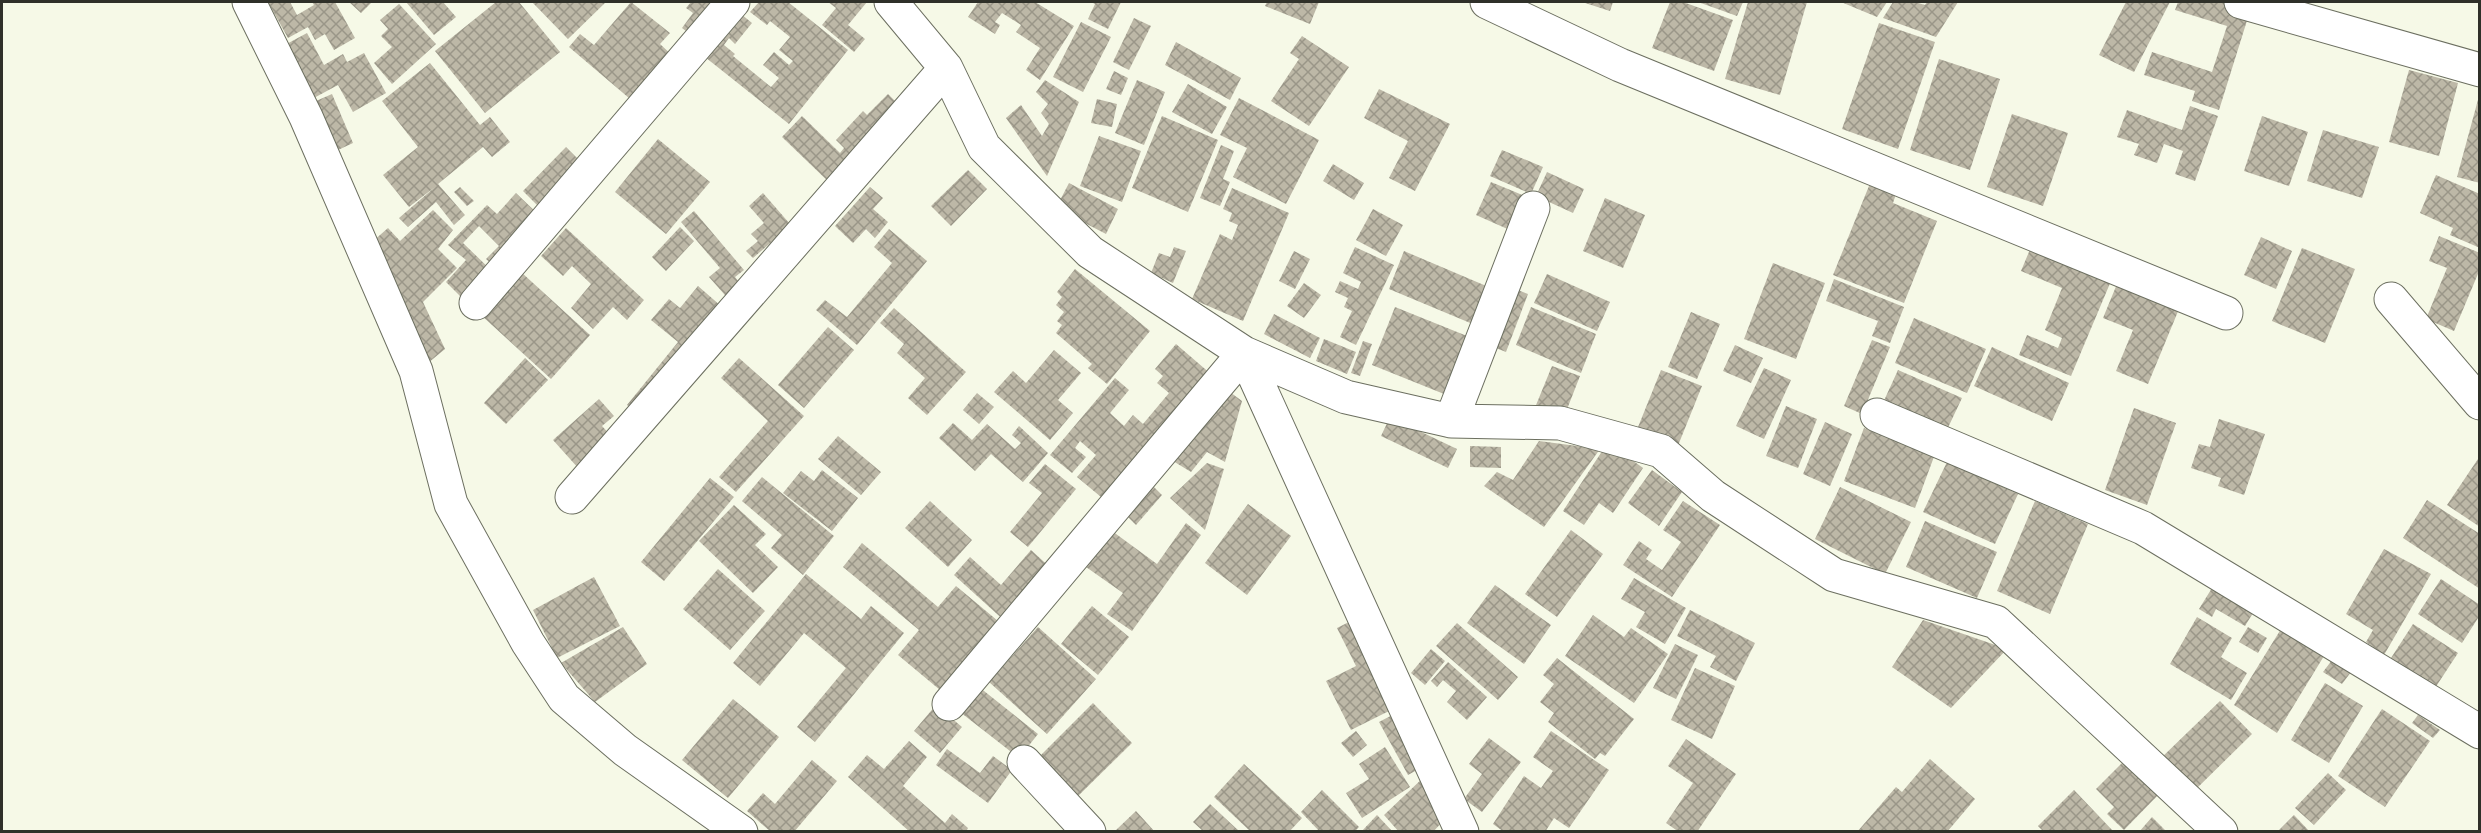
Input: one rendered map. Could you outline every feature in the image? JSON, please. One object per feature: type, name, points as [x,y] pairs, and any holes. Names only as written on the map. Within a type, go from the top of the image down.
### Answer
[{"type":"street","points":[[249,2],[306,117],[416,371],[452,504],[528,643],[564,698],[625,750],[741,831]]},
{"type":"street","points":[[476,303],[733,2]]},
{"type":"street","points":[[891,2],[946,68],[984,147],[1090,252],[1244,353],[1346,397],[1451,421],[1560,423],[1661,451],[1713,496],[1834,575],[1996,622],[2222,831]]},
{"type":"street","points":[[1487,2],[1620,65],[2226,313]]},
{"type":"street","points":[[2241,2],[2480,70]]},
{"type":"street","points":[[572,497],[946,68]]},
{"type":"street","points":[[1451,421],[1533,208]]},
{"type":"street","points":[[2391,299],[2480,403]]},
{"type":"street","points":[[949,704],[1244,353]]},
{"type":"street","points":[[1244,353],[1462,831]]},
{"type":"street","points":[[1877,415],[2143,528],[2480,732]]},
{"type":"street","points":[[1024,762],[1089,831]]},
{"type":"building","points":[[268,2],[290,2],[297,15],[314,5],[312,2],[335,2],[355,38],[334,50],[325,34],[315,40],[308,27],[288,38]]},
{"type":"building","points":[[349,2],[372,2],[361,13]]},
{"type":"building","points":[[406,2],[443,2],[456,17],[434,35]]},
{"type":"building","points":[[496,2],[519,2],[560,52],[485,113],[435,51]]},
{"type":"building","points":[[532,2],[606,2],[568,39]]},
{"type":"building","points":[[631,2],[670,33],[660,44],[675,58],[636,104],[569,47],[580,34],[594,45]]},
{"type":"building","points":[[691,2],[723,2],[695,38],[682,28],[693,13],[686,8]]},
{"type":"building","points":[[759,2],[788,2],[848,50],[789,124],[705,57],[741,14],[752,23],[735,44],[729,38],[724,45],[735,54],[733,56],[771,87],[779,78],[763,65],[774,52],[789,65],[793,61],[779,50],[790,37],[770,21],[767,25],[750,12]]},
{"type":"building","points":[[828,2],[867,2],[848,25],[865,39],[854,52],[822,25],[836,8]]},
{"type":"building","points":[[978,2],[1035,2],[1074,26],[1040,80],[1026,70],[1040,48],[1016,32],[1021,25],[1002,13],[995,22],[1000,25],[995,34],[968,17]]},
{"type":"building","points":[[1091,2],[1121,2],[1108,29],[1088,19],[1095,4]]},
{"type":"building","points":[[1267,2],[1319,2],[1310,24],[1265,6]]},
{"type":"building","points":[[1582,2],[1613,2],[1610,11]]},
{"type":"building","points":[[1670,2],[1683,2],[1733,20],[1714,71],[1652,48]]},
{"type":"building","points":[[1698,2],[1743,2],[1737,16]]},
{"type":"building","points":[[1748,2],[1807,2],[1780,95],[1725,79]]},
{"type":"building","points":[[1841,2],[1887,2],[1877,17]]},
{"type":"building","points":[[1893,2],[1915,2],[1925,5],[1927,2],[1958,2],[1936,37],[1883,18]]},
{"type":"building","points":[[2126,2],[2170,2],[2134,72],[2099,55]]},
{"type":"building","points":[[2178,2],[2221,2],[2250,11],[2219,110],[2192,101],[2195,91],[2144,75],[2152,52],[2212,72],[2227,26],[2175,10]]},
{"type":"building","points":[[399,4],[436,44],[392,84],[374,63],[392,47],[381,36],[388,29],[380,20]]},
{"type":"building","points":[[1134,18],[1151,26],[1129,70],[1113,62]]},
{"type":"building","points":[[1081,22],[1111,37],[1083,92],[1053,77]]},
{"type":"building","points":[[1879,23],[1935,42],[1898,149],[1842,129]]},
{"type":"building","points":[[307,33],[324,65],[343,54],[347,62],[364,53],[386,93],[353,112],[338,85],[312,99],[283,46]]},
{"type":"building","points":[[1302,36],[1349,67],[1309,126],[1271,101],[1299,59],[1290,53]]},
{"type":"building","points":[[1176,42],[1241,78],[1230,100],[1165,65]]},
{"type":"building","points":[[1939,59],[2000,79],[1970,170],[1910,150]]},
{"type":"building","points":[[430,63],[480,125],[490,117],[510,142],[492,157],[483,147],[438,184],[465,215],[454,225],[436,202],[408,227],[399,218],[435,187],[409,207],[383,175],[418,147],[382,101]]},
{"type":"building","points":[[2409,70],[2458,83],[2439,156],[2389,142]]},
{"type":"building","points":[[1114,71],[1128,78],[1121,95],[1106,89]]},
{"type":"building","points":[[1045,80],[1079,102],[1047,176],[1006,118],[1021,105],[1042,136],[1049,124],[1041,113],[1048,104],[1036,92]]},
{"type":"building","points":[[1137,80],[1165,92],[1144,145],[1115,133]]},
{"type":"building","points":[[1188,84],[1227,107],[1212,134],[1172,112]]},
{"type":"building","points":[[1379,89],[1450,124],[1415,191],[1389,178],[1408,141],[1364,118]]},
{"type":"building","points":[[332,94],[353,143],[338,150],[316,101]]},
{"type":"building","points":[[888,94],[905,111],[833,186],[782,137],[802,116],[840,153],[844,148],[836,140],[863,111],[867,115]]},
{"type":"building","points":[[2480,96],[2480,183],[2457,177]]},
{"type":"building","points":[[1239,98],[1319,140],[1286,204],[1233,177],[1247,148],[1220,135]]},
{"type":"building","points":[[1097,99],[1117,104],[1112,127],[1091,123]]},
{"type":"building","points":[[2190,106],[2218,116],[2195,181],[2175,174],[2183,151],[2164,144],[2157,163],[2134,155],[2139,144],[2117,137],[2127,110],[2182,130]]},
{"type":"building","points":[[2012,114],[2068,133],[2043,206],[1987,187]]},
{"type":"building","points":[[1162,116],[1218,140],[1188,212],[1132,188]]},
{"type":"building","points":[[2262,116],[2308,132],[2289,186],[2244,171]]},
{"type":"building","points":[[2323,130],[2379,147],[2362,198],[2307,181]]},
{"type":"building","points":[[1099,136],[1141,151],[1122,202],[1080,186]]},
{"type":"building","points":[[658,139],[710,182],[666,234],[615,192]]},
{"type":"building","points":[[1221,145],[1234,151],[1223,179],[1230,182],[1220,206],[1200,198]]},
{"type":"building","points":[[566,147],[587,168],[544,212],[523,191]]},
{"type":"building","points":[[1502,150],[1543,167],[1531,194],[1490,176]]},
{"type":"building","points":[[1333,164],[1364,183],[1354,200],[1323,181]]},
{"type":"building","points":[[968,170],[987,189],[951,226],[931,206]]},
{"type":"building","points":[[1547,172],[1584,189],[1573,213],[1536,196]]},
{"type":"building","points":[[2436,175],[2480,194],[2480,248],[2450,235],[2453,228],[2420,213]]},
{"type":"building","points":[[1871,181],[1897,191],[1893,203],[1937,221],[1904,303],[1833,275]]},
{"type":"building","points":[[1491,182],[1527,197],[1512,231],[1476,215]]},
{"type":"building","points":[[1069,183],[1118,209],[1106,234],[1056,208]]},
{"type":"building","points":[[460,187],[474,201],[467,206],[454,192]]},
{"type":"building","points":[[870,187],[883,198],[873,209],[888,222],[875,238],[866,229],[853,243],[835,226]]},
{"type":"building","points":[[1232,188],[1289,213],[1243,321],[1192,299],[1220,234],[1232,240],[1238,225],[1229,221],[1232,213],[1223,209]]},
{"type":"building","points":[[516,193],[542,218],[495,267],[486,259],[499,246],[479,226],[463,243],[493,272],[465,301],[446,282],[466,260],[448,245],[487,205],[497,214]]},
{"type":"building","points":[[763,193],[790,224],[784,249],[775,239],[753,258],[746,251],[758,241],[751,234],[764,223],[749,206]]},
{"type":"building","points":[[1605,198],[1645,215],[1623,268],[1583,251]]},
{"type":"building","points":[[1373,209],[1403,225],[1386,256],[1356,240]]},
{"type":"building","points":[[433,210],[453,230],[438,249],[457,268],[423,302],[445,349],[428,363],[372,242],[388,228],[400,241]]},
{"type":"building","points":[[694,211],[744,270],[735,277],[746,291],[732,303],[709,277],[720,268],[681,222]]},
{"type":"building","points":[[680,227],[694,241],[666,271],[652,257]]},
{"type":"building","points":[[566,228],[644,300],[627,320],[613,307],[593,329],[571,308],[591,284],[572,266],[563,276],[541,256]]},
{"type":"building","points":[[889,229],[927,261],[857,345],[816,310],[825,300],[847,317],[892,263],[874,247]]},
{"type":"building","points":[[2439,236],[2480,253],[2480,269],[2454,331],[2426,319],[2447,268],[2429,261]]},
{"type":"building","points":[[2261,237],[2292,251],[2276,289],[2244,275]]},
{"type":"building","points":[[1174,247],[1186,251],[1173,283],[1151,273],[1159,253],[1170,257]]},
{"type":"building","points":[[1355,247],[1394,265],[1356,345],[1340,337],[1352,311],[1344,307],[1348,298],[1335,292],[1340,281],[1358,289],[1361,282],[1343,273]]},
{"type":"building","points":[[2031,247],[2111,281],[2071,376],[2019,355],[2027,335],[2058,348],[2062,338],[2045,330],[2062,288],[2021,271]]},
{"type":"building","points":[[2302,248],[2355,269],[2325,343],[2272,321]]},
{"type":"building","points":[[1294,251],[1310,259],[1295,289],[1279,281]]},
{"type":"building","points":[[1404,251],[1491,288],[1475,325],[1389,289]]},
{"type":"building","points":[[1773,263],[1825,283],[1796,359],[1744,339]]},
{"type":"building","points":[[1075,269],[1150,331],[1107,384],[1088,368],[1092,364],[1056,333],[1062,325],[1057,321],[1064,312],[1056,305],[1062,297],[1057,292]]},
{"type":"building","points":[[521,272],[590,335],[551,379],[481,315]]},
{"type":"building","points":[[1547,274],[1610,302],[1597,331],[1534,303]]},
{"type":"building","points":[[1834,279],[1904,307],[1890,343],[1872,336],[1878,321],[1826,301]]},
{"type":"building","points":[[1304,283],[1321,295],[1304,318],[1287,306]]},
{"type":"building","points":[[2117,284],[2179,309],[2148,384],[2116,371],[2133,330],[2103,318]]},
{"type":"building","points":[[698,286],[729,313],[644,418],[627,405],[678,342],[651,320],[669,299],[680,308]]},
{"type":"building","points":[[1508,286],[1528,294],[1506,352],[1486,344]]},
{"type":"building","points":[[1395,307],[1472,338],[1449,396],[1372,365]]},
{"type":"building","points":[[1531,307],[1596,334],[1581,373],[1516,345]]},
{"type":"building","points":[[894,308],[966,372],[927,415],[908,398],[925,378],[897,353],[904,344],[880,323]]},
{"type":"building","points":[[1691,312],[1720,324],[1697,379],[1668,367]]},
{"type":"building","points":[[1274,314],[1320,338],[1310,358],[1264,334]]},
{"type":"building","points":[[1914,318],[1986,349],[1967,393],[1895,363]]},
{"type":"building","points":[[828,327],[854,350],[804,408],[778,385]]},
{"type":"building","points":[[1324,339],[1356,352],[1347,374],[1316,361]]},
{"type":"building","points":[[1872,340],[1890,347],[1862,414],[1844,406]]},
{"type":"building","points":[[1363,341],[1372,344],[1360,376],[1351,373]]},
{"type":"building","points":[[1176,344],[1212,375],[1107,502],[1077,477],[1096,455],[1080,441],[1075,448],[1086,457],[1072,473],[1050,455],[1115,378],[1129,390],[1110,413],[1124,426],[1133,415],[1143,424],[1169,393],[1157,383],[1163,376],[1155,369]]},
{"type":"building","points":[[1735,345],[1763,358],[1751,383],[1723,371]]},
{"type":"building","points":[[1992,347],[2069,383],[2052,421],[1974,386]]},
{"type":"building","points":[[1054,350],[1081,373],[1058,400],[1073,413],[1050,440],[994,392],[1013,371],[1026,383]]},
{"type":"building","points":[[525,358],[548,380],[506,424],[484,403]]},
{"type":"building","points":[[739,358],[804,416],[736,492],[719,477],[768,421],[721,378]]},
{"type":"building","points":[[1552,366],[1580,376],[1562,422],[1534,410]]},
{"type":"building","points":[[1764,368],[1791,380],[1764,439],[1736,426]]},
{"type":"building","points":[[1661,370],[1702,386],[1675,453],[1634,437]]},
{"type":"building","points":[[1898,370],[1962,398],[1945,434],[1882,405]]},
{"type":"building","points":[[1227,390],[1242,401],[1225,462],[1207,452],[1191,472],[1173,461]]},
{"type":"building","points":[[977,393],[994,407],[979,424],[963,410]]},
{"type":"building","points":[[599,399],[614,416],[602,426],[613,438],[579,469],[553,440]]},
{"type":"building","points":[[1786,406],[1817,419],[1798,468],[1766,456]]},
{"type":"building","points":[[2134,408],[2176,423],[2147,505],[2105,490]]},
{"type":"building","points":[[1390,417],[1457,449],[1448,468],[1381,436]]},
{"type":"building","points":[[2219,419],[2265,434],[2244,495],[2218,486],[2221,478],[2191,468],[2199,444],[2210,447]]},
{"type":"building","points":[[1825,422],[1852,434],[1830,486],[1803,474]]},
{"type":"building","points":[[953,423],[972,440],[987,424],[1015,449],[1021,443],[1012,435],[1019,426],[1048,453],[1023,482],[991,454],[975,471],[939,438]]},
{"type":"building","points":[[1864,428],[1935,454],[1915,508],[1844,481]]},
{"type":"building","points":[[838,436],[881,472],[861,495],[818,459]]},
{"type":"building","points":[[1610,439],[1643,468],[1613,513],[1599,503],[1584,525],[1563,511]]},
{"type":"building","points":[[1539,441],[1600,449],[1544,527],[1484,486],[1497,472],[1513,480]]},
{"type":"building","points":[[1470,446],[1501,447],[1501,468],[1470,467]]},
{"type":"building","points":[[2480,456],[2480,527],[2447,505]]},
{"type":"building","points":[[1947,462],[2018,494],[1995,544],[1923,512]]},
{"type":"building","points":[[1207,463],[1224,469],[1205,530],[1170,498]]},
{"type":"building","points":[[1045,464],[1076,489],[1028,547],[1010,532],[1042,493],[1029,483]]},
{"type":"building","points":[[822,470],[858,498],[832,531],[783,493],[801,471],[814,481]]},
{"type":"building","points":[[1652,470],[1682,492],[1659,526],[1628,503]]},
{"type":"building","points":[[762,477],[834,536],[803,575],[771,548],[782,535],[742,501]]},
{"type":"building","points":[[710,478],[734,497],[664,581],[641,562]]},
{"type":"building","points":[[1151,484],[1162,495],[1136,525],[1125,514]]},
{"type":"building","points":[[1840,487],[1911,522],[1885,574],[1815,539]]},
{"type":"building","points":[[2427,500],[2480,534],[2480,589],[2403,538]]},
{"type":"building","points":[[930,501],[972,540],[948,567],[905,528]]},
{"type":"building","points":[[1683,501],[1720,525],[1672,597],[1623,565],[1639,541],[1652,550],[1646,559],[1662,570],[1681,542],[1663,530]]},
{"type":"building","points":[[2035,501],[2088,524],[2050,614],[1997,591]]},
{"type":"building","points":[[1248,504],[1291,536],[1247,595],[1205,563]]},
{"type":"building","points":[[734,505],[766,534],[755,545],[778,567],[753,593],[699,541]]},
{"type":"building","points":[[1925,521],[1997,552],[1977,598],[1906,567]]},
{"type":"building","points":[[1186,523],[1201,535],[1132,631],[1107,614],[1123,593],[1086,567],[1112,531],[1157,564]]},
{"type":"building","points":[[1571,530],[1603,554],[1557,617],[1525,594]]},
{"type":"building","points":[[862,543],[938,607],[956,586],[1004,626],[946,695],[898,655],[919,630],[843,567]]},
{"type":"building","points":[[2384,549],[2431,574],[2384,655],[2366,642],[2373,630],[2346,614]]},
{"type":"building","points":[[1031,550],[1054,571],[1008,624],[954,575],[970,557],[1001,585]]},
{"type":"building","points":[[718,569],[765,611],[730,650],[683,609]]},
{"type":"building","points":[[806,574],[861,619],[871,606],[904,633],[815,742],[797,727],[846,668],[804,633],[760,686],[733,663]]},
{"type":"building","points":[[594,577],[620,626],[557,658],[533,610]]},
{"type":"building","points":[[1634,578],[1686,608],[1665,644],[1636,627],[1645,612],[1621,599]]},
{"type":"building","points":[[2441,579],[2480,605],[2480,615],[2462,643],[2418,614]]},
{"type":"building","points":[[1495,585],[1551,625],[1524,664],[1467,623]]},
{"type":"building","points":[[2212,588],[2253,613],[2245,626],[2216,609],[2212,617],[2199,609]]},
{"type":"building","points":[[1092,606],[1129,637],[1098,675],[1061,644]]},
{"type":"building","points":[[1690,610],[1755,643],[1736,681],[1710,667],[1716,656],[1677,636]]},
{"type":"building","points":[[1593,615],[1624,637],[1631,628],[1668,654],[1634,703],[1565,656]]},
{"type":"building","points":[[2197,617],[2232,638],[2221,657],[2247,673],[2231,700],[2170,664]]},
{"type":"building","points":[[1353,620],[1397,707],[1351,730],[1326,681],[1356,666],[1337,628]]},
{"type":"building","points":[[1923,620],[2007,649],[1951,708],[1892,667]]},
{"type":"building","points":[[1457,623],[1518,677],[1498,700],[1436,646]]},
{"type":"building","points":[[2413,624],[2458,653],[2435,688],[2391,658]]},
{"type":"building","points":[[623,627],[647,664],[595,702],[561,663]]},
{"type":"building","points":[[1038,627],[1096,679],[1047,734],[989,682]]},
{"type":"building","points":[[2248,627],[2267,638],[2258,653],[2239,642]]},
{"type":"building","points":[[2281,629],[2324,656],[2277,733],[2234,705]]},
{"type":"building","points":[[1675,644],[1698,655],[1676,699],[1653,688]]},
{"type":"building","points":[[1431,649],[1445,661],[1425,685],[1411,673]]},
{"type":"building","points":[[1557,658],[1634,719],[1605,756],[1600,753],[1595,759],[1548,722],[1554,713],[1540,702],[1554,684],[1543,675]]},
{"type":"building","points":[[2332,660],[2351,672],[2342,684],[2323,672]]},
{"type":"building","points":[[1448,662],[1487,697],[1467,720],[1447,702],[1456,691],[1443,680],[1437,687],[1431,681]]},
{"type":"building","points":[[1695,668],[1735,686],[1712,739],[1671,720]]},
{"type":"building","points":[[2325,683],[2363,706],[2329,763],[2291,740]]},
{"type":"building","points":[[979,687],[1038,734],[1019,758],[960,712]]},
{"type":"building","points":[[733,699],[779,737],[728,798],[682,760]]},
{"type":"building","points":[[2220,701],[2252,734],[2192,793],[2159,760]]},
{"type":"building","points":[[1093,703],[1132,743],[1073,801],[1035,761]]},
{"type":"building","points":[[936,705],[962,727],[940,753],[914,731]]},
{"type":"building","points":[[2382,709],[2430,741],[2385,807],[2338,776]]},
{"type":"building","points":[[1398,712],[1426,765],[1408,775],[1379,722]]},
{"type":"building","points":[[2418,715],[2440,730],[2433,738],[2412,723]]},
{"type":"building","points":[[1356,731],[1367,745],[1353,757],[1341,743]]},
{"type":"building","points":[[1551,731],[1609,770],[1569,828],[1554,818],[1545,832],[1504,832],[1493,824],[1524,776],[1541,788],[1553,771],[1533,757]]},
{"type":"building","points":[[1489,738],[1521,762],[1482,812],[1464,799],[1482,774],[1469,764]]},
{"type":"building","points":[[1686,739],[1736,774],[1697,832],[1679,832],[1666,823],[1693,783],[1668,766]]},
{"type":"building","points":[[909,741],[927,757],[903,786],[945,823],[952,814],[968,828],[966,832],[910,832],[848,777],[867,755],[884,769]]},
{"type":"building","points":[[1385,747],[1410,787],[1362,818],[1346,793],[1369,779],[1359,764]]},
{"type":"building","points":[[947,749],[980,773],[993,756],[1012,770],[988,803],[936,765]]},
{"type":"building","points":[[2127,758],[2161,792],[2124,830],[2107,814],[2114,807],[2096,789]]},
{"type":"building","points":[[1930,759],[1975,799],[1947,832],[1857,832],[1896,787],[1902,792]]},
{"type":"building","points":[[812,760],[837,781],[794,832],[771,832],[747,811],[763,793],[775,804]]},
{"type":"building","points":[[1244,764],[1302,818],[1289,832],[1251,832],[1214,797]]},
{"type":"building","points":[[2328,773],[2346,790],[2314,825],[2295,808]]},
{"type":"building","points":[[1425,776],[1439,803],[1433,809],[1444,820],[1433,832],[1399,832],[1384,815]]},
{"type":"building","points":[[1322,790],[1359,827],[1354,832],[1320,832],[1301,812]]},
{"type":"building","points":[[2074,790],[2114,832],[2044,832],[2038,826]]},
{"type":"building","points":[[1210,804],[1240,832],[1204,832],[1193,822]]},
{"type":"building","points":[[1136,811],[1155,832],[1116,830]]},
{"type":"building","points":[[1377,815],[1393,832],[1361,832]]},
{"type":"building","points":[[2294,815],[2310,832],[2277,832]]},
{"type":"building","points":[[2152,817],[2167,832],[2139,832]]}]
